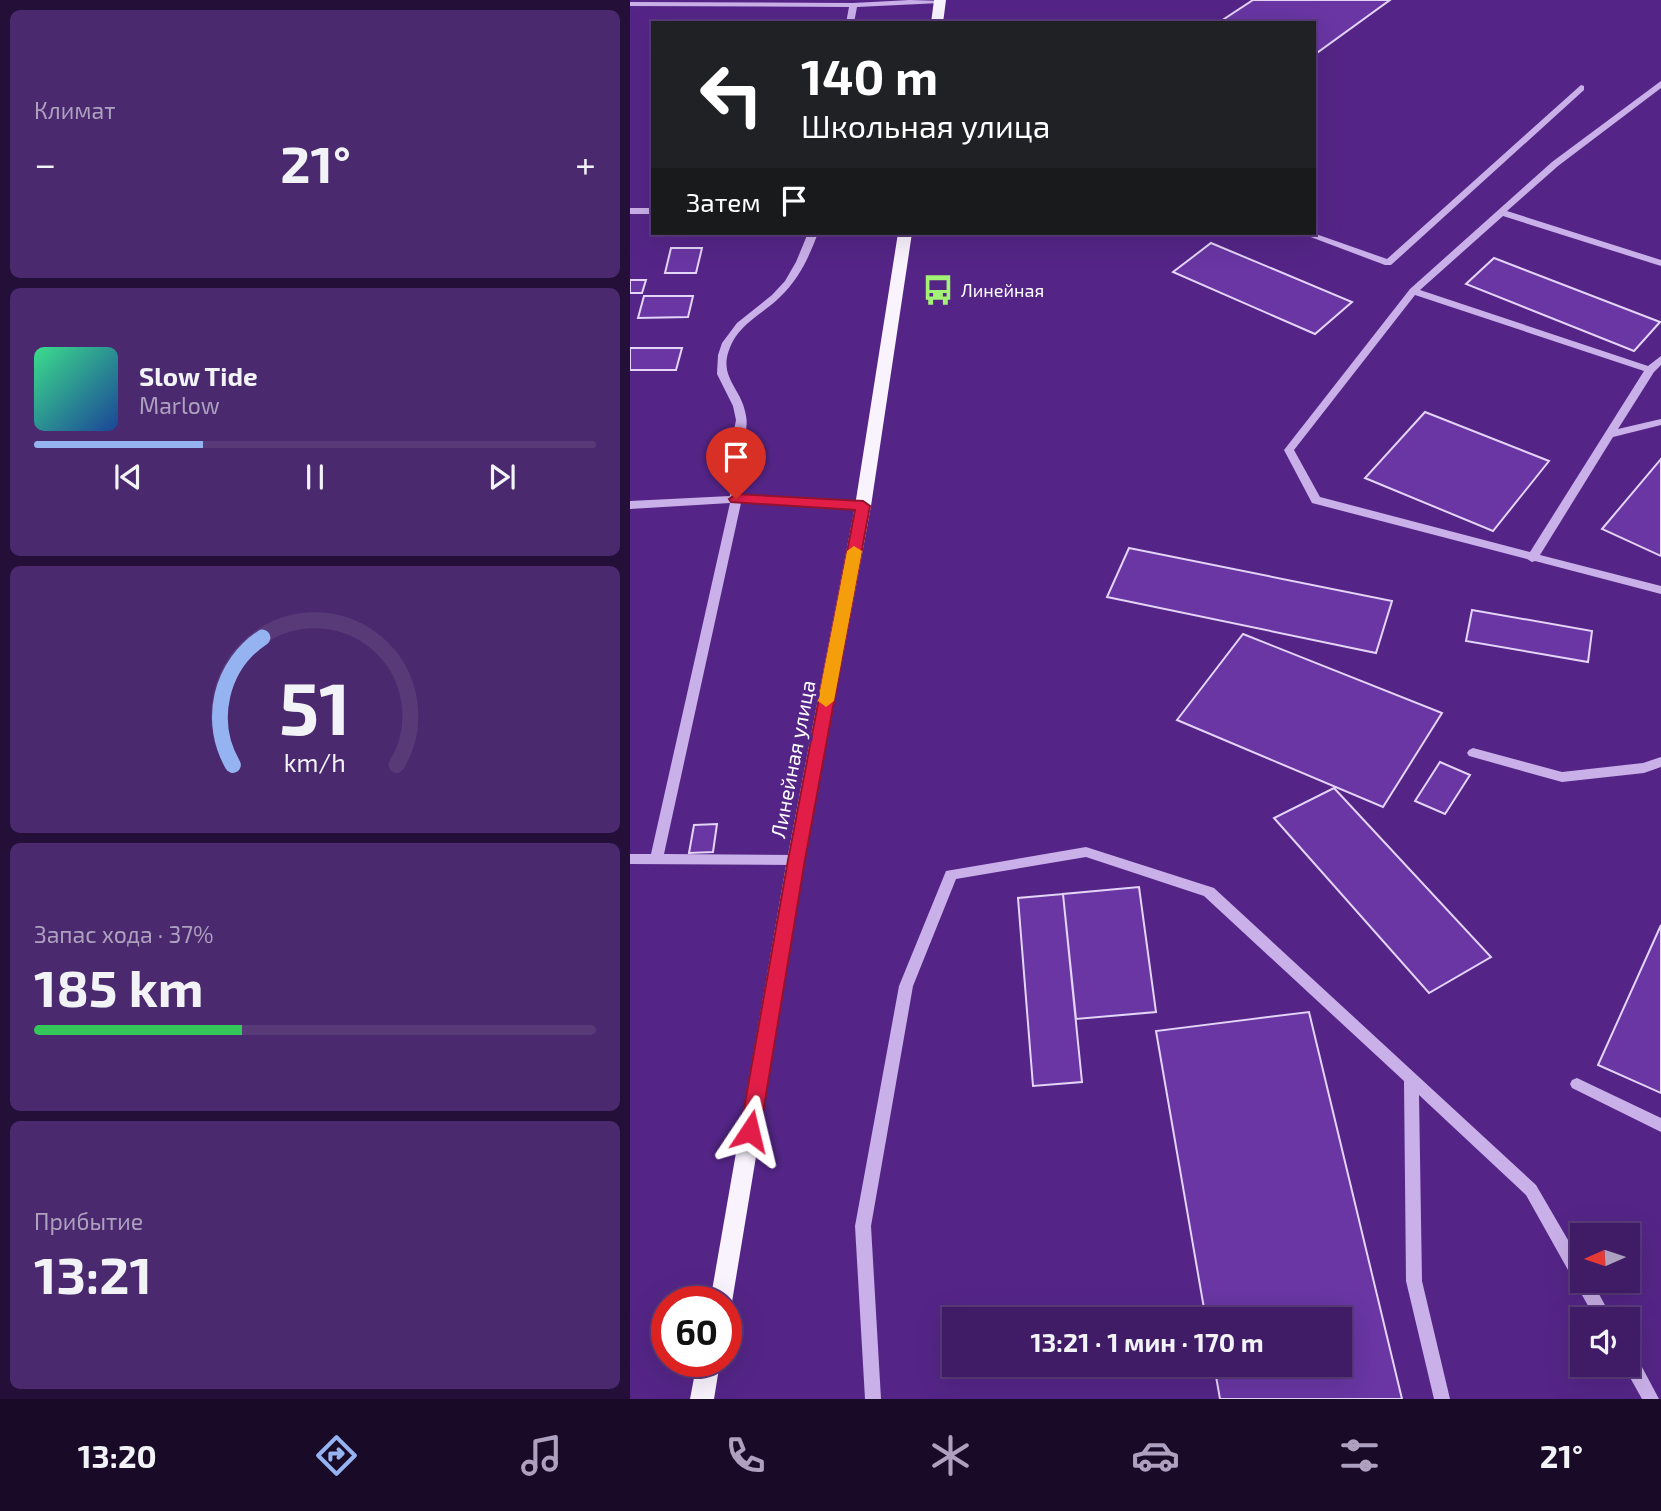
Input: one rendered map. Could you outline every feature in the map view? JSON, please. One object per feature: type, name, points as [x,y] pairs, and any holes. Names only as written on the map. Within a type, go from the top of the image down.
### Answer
[{"type":"main road","points":[[937,21],[940,0]]},
{"type":"main road","name":"Линейная улица","points":[[723,1286],[796,860],[863,506],[905,235]]},
{"type":"main road","points":[[702,1399],[706,1377]]},
{"type":"main road","points":[[712,1399],[714,1377]]},
{"type":"street","points":[[630,4],[853,5],[940,0]]},
{"type":"street","points":[[850,21],[853,5]]},
{"type":"street","points":[[1661,84],[1555,164],[1413,291],[1289,450],[1316,500],[1661,590]]},
{"type":"street","points":[[630,211],[651,211]]},
{"type":"street","points":[[1503,213],[1661,263]]},
{"type":"street","points":[[656,859],[736,499],[733,461],[742,430],[740,411],[723,376],[723,353],[747,316],[782,291],[800,267],[812,235]]},
{"type":"street","points":[[1413,291],[1650,370]]},
{"type":"street","points":[[1532,558],[1650,370],[1661,359]]},
{"type":"street","points":[[1609,435],[1661,422]]},
{"type":"street","points":[[630,505],[736,499],[863,506]]},
{"type":"street","points":[[1473,753],[1562,777],[1644,768],[1661,762]]},
{"type":"street","points":[[873,1399],[863,1226],[906,986],[951,874],[1086,852],[1209,892],[1531,1190],[1570,1258]]},
{"type":"street","points":[[630,859],[796,860]]},
{"type":"street","points":[[1411,1079],[1414,1281],[1442,1399]]},
{"type":"street","points":[[1577,1084],[1661,1125]]},
{"type":"street","points":[[1639,1377],[1651,1399]]},
{"type":"lane","points":[[1311,235],[1388,263],[1581,88]]},
{"type":"building","points":[[1253,0],[1390,0],[1316,54],[1316,21],[1221,21]]},
{"type":"building","points":[[1211,243],[1352,302],[1315,334],[1173,272]]},
{"type":"building","points":[[671,248],[702,248],[696,273],[665,273]]},
{"type":"building","points":[[1494,258],[1660,322],[1634,351],[1466,284]]},
{"type":"building","points":[[630,280],[646,280],[642,293],[630,293]]},
{"type":"building","points":[[644,296],[693,296],[688,317],[638,318]]},
{"type":"building","points":[[630,348],[682,348],[676,370],[630,370]]},
{"type":"building","points":[[1425,412],[1549,461],[1493,531],[1365,478]]},
{"type":"building","points":[[1661,459],[1661,556],[1602,529]]},
{"type":"building","points":[[1129,548],[1392,601],[1376,653],[1107,597]]},
{"type":"building","points":[[1472,610],[1592,631],[1588,662],[1466,641]]},
{"type":"building","points":[[1243,634],[1442,713],[1383,807],[1177,720]]},
{"type":"building","points":[[1440,762],[1470,775],[1445,814],[1415,801]]},
{"type":"building","points":[[1334,788],[1491,957],[1429,993],[1274,818]]},
{"type":"building","points":[[717,824],[713,852],[689,853],[694,825]]},
{"type":"building","points":[[1139,887],[1156,1012],[1076,1019],[1063,894]]},
{"type":"building","points":[[1063,894],[1082,1082],[1033,1086],[1018,898]]},
{"type":"building","points":[[1661,925],[1661,1093],[1598,1065]]},
{"type":"building","points":[[1309,1012],[1402,1399],[1220,1399],[1216,1377],[1352,1377],[1352,1307],[1204,1307],[1156,1031]]},
{"type":"slow traffic","points":[[826,701],[854,551]]},
{"type":"place","name":"Линейная","points":[[938,290]]},
{"type":"route","points":[[736,499],[863,506],[796,860],[750,1131]]}]
